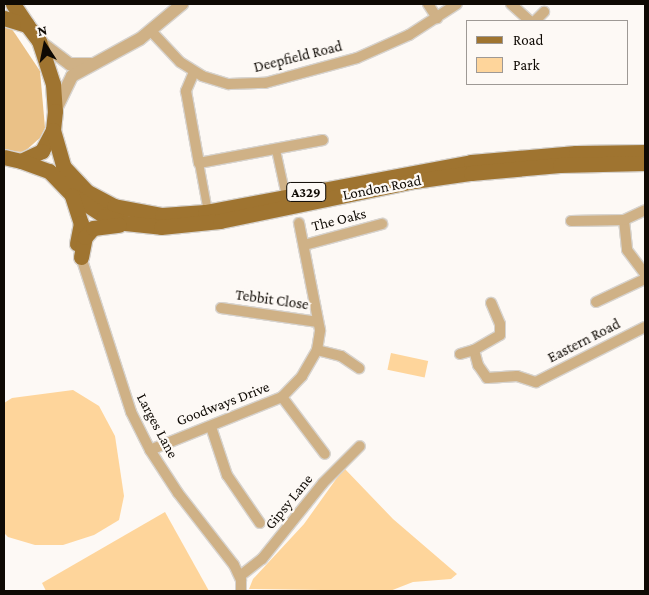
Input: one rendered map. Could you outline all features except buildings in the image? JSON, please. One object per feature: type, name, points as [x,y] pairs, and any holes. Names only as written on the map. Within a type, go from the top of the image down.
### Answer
[{"type":"main road","points":[[13,4],[27,25]]},
{"type":"main road","points":[[4,18],[27,25]]},
{"type":"main road","name":"A329","points":[[11,161],[42,151],[53,130],[55,111],[53,84],[39,41],[27,25]]},
{"type":"main road","name":"London Road","points":[[53,130],[60,161],[67,172],[95,197],[122,208],[152,214],[182,215],[471,162],[576,153],[645,152]]},
{"type":"main road","name":"London Road","points":[[11,161],[50,170],[72,195],[104,216],[133,225],[173,227],[220,221],[414,181],[481,172],[560,165],[645,163]]},
{"type":"main road","points":[[72,195],[81,223],[77,245],[81,257]]},
{"type":"main road","points":[[81,257],[85,237],[93,228],[133,225]]},
{"type":"street","points":[[55,111],[72,76],[93,63],[119,52],[151,31],[182,4]]},
{"type":"street","points":[[428,4],[437,18]]},
{"type":"street","name":"Deepfield Road","points":[[151,31],[194,72],[216,82],[265,84],[357,58],[410,35],[457,4]]},
{"type":"street","points":[[511,4],[529,20]]},
{"type":"street","points":[[537,20],[544,12]]},
{"type":"street","points":[[39,41],[70,64],[93,63]]},
{"type":"street","points":[[194,72],[186,91],[207,206]]},
{"type":"street","points":[[200,163],[323,140]]},
{"type":"street","points":[[276,150],[286,196]]},
{"type":"street","points":[[571,221],[624,220],[645,210]]},
{"type":"street","points":[[624,220],[627,250],[645,274]]},
{"type":"street","name":"The Oaks","points":[[299,223],[318,322]]},
{"type":"street","name":"The Oaks","points":[[304,245],[382,224]]},
{"type":"street","name":"Larges Lane","points":[[81,257],[119,381],[150,450],[240,576]]},
{"type":"street","points":[[596,302],[645,279]]},
{"type":"street","points":[[460,354],[474,350],[501,333],[490,303]]},
{"type":"street","name":"Tebbit Close","points":[[221,308],[318,322]]},
{"type":"street","name":"Goodways Drive","points":[[150,450],[282,397],[302,376],[317,350],[318,322]]},
{"type":"street","name":"Eastern Road","points":[[474,350],[478,365],[487,378],[517,376],[536,382],[645,327]]},
{"type":"street","points":[[317,350],[341,356],[359,368]]},
{"type":"street","points":[[282,397],[325,454]]},
{"type":"street","points":[[211,427],[227,475],[260,523]]},
{"type":"street","name":"Gipsy Lane","points":[[240,576],[262,560],[323,483],[360,446]]},
{"type":"street","points":[[240,576],[241,591]]},
{"type":"green space","points":[[391,353],[428,361],[425,378],[387,370]]},
{"type":"green space","points":[[73,390],[99,406],[115,436],[124,496],[119,520],[94,535],[63,545],[35,545],[8,537],[4,533],[4,403],[12,398]]},
{"type":"green space","points":[[344,468],[393,519],[457,574],[451,579],[413,582],[390,591],[249,589],[253,579],[304,524]]},
{"type":"green space","points":[[165,512],[209,591],[46,591],[42,583]]},
{"type":"shaded area","points":[[4,27],[11,28],[40,71],[45,128],[41,137],[24,152],[4,151]]}]
